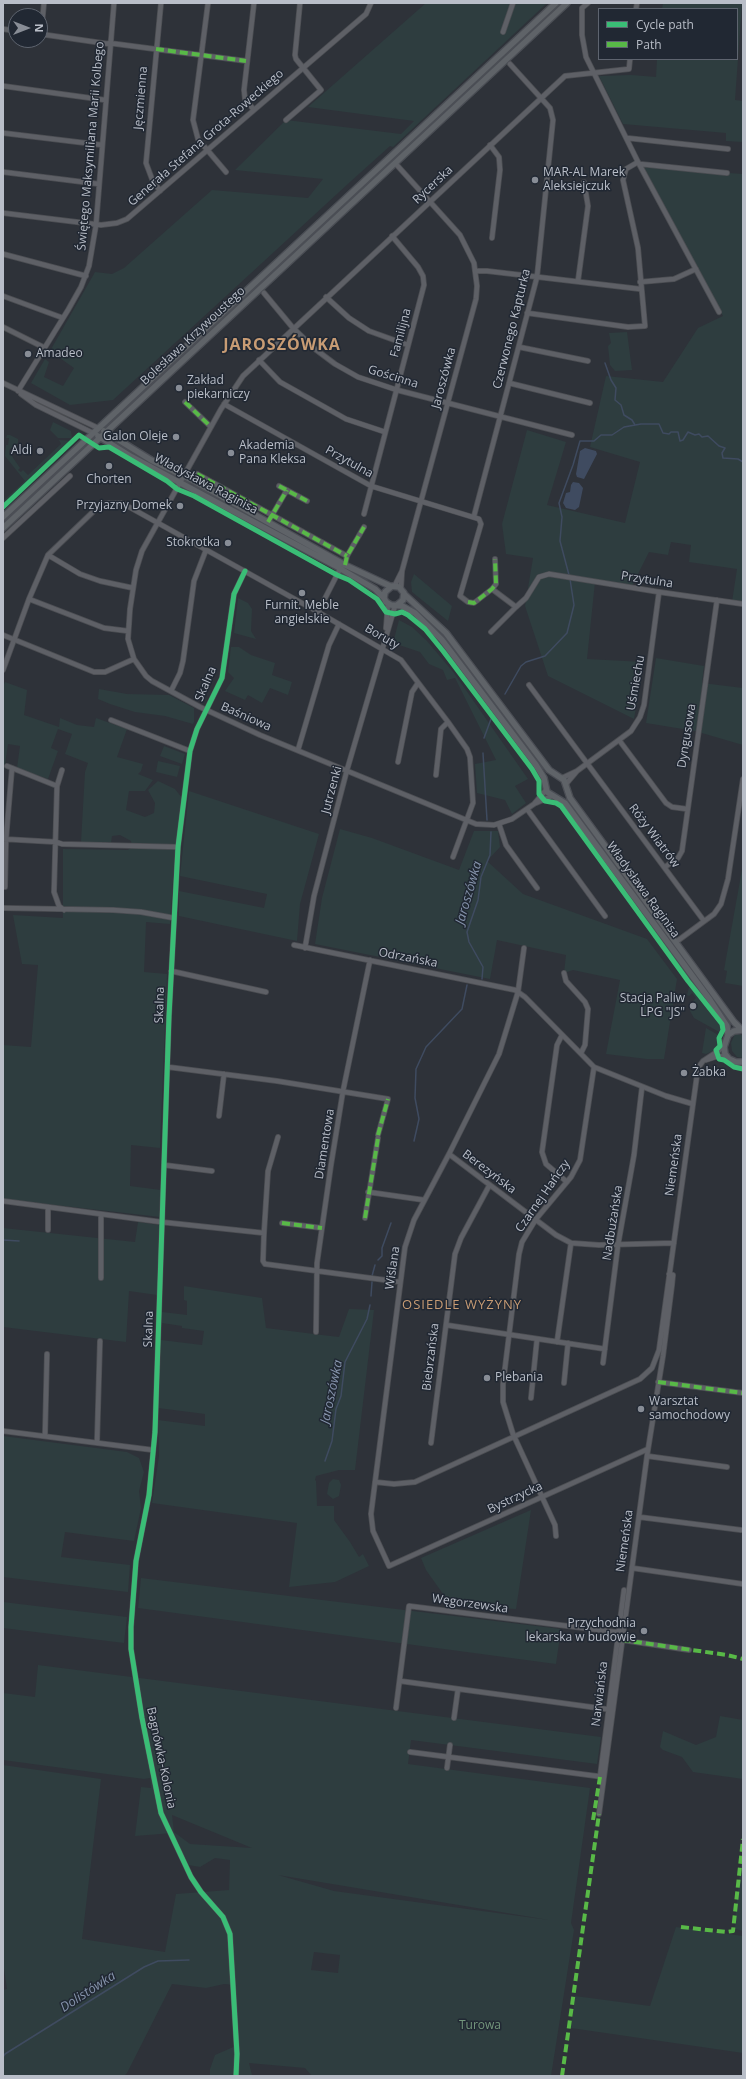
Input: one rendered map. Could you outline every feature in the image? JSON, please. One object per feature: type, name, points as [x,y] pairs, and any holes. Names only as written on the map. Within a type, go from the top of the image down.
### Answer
[{"type":"main road","name":"Bolesława Krzywoustego","points":[[3,517],[556,3]]},
{"type":"main road","name":"Bolesława Krzywoustego","points":[[3,528],[567,3]]},
{"type":"main road","points":[[475,78],[481,80],[479,85]]},
{"type":"main road","points":[[296,244],[296,249],[301,251]]},
{"type":"main road","name":"Władysława Raginisa","points":[[98,428],[144,456],[268,522],[343,567],[384,598]]},
{"type":"main road","name":"Władysława Raginisa","points":[[93,433],[132,457],[212,500],[343,567],[395,587]]},
{"type":"main road","points":[[59,465],[63,466],[63,472]]},
{"type":"main road","points":[[212,500],[213,495],[217,494]]},
{"type":"main road","points":[[395,587],[404,594],[429,615],[446,633],[549,770],[560,778],[566,786],[564,793],[554,796],[546,788],[544,778],[536,765],[442,640],[415,613],[406,607],[388,604],[384,598],[385,592],[395,587]]},
{"type":"main road","points":[[396,605],[402,602],[404,594]]},
{"type":"main road","points":[[546,788],[551,778],[560,778]]},
{"type":"main road","name":"Władysława Raginisa","points":[[566,786],[570,798],[742,1030]]},
{"type":"main road","name":"Władysława Raginisa","points":[[554,796],[563,800],[710,1000],[727,1026],[728,1035]]},
{"type":"main road","points":[[742,1030],[734,1031],[728,1035],[724,1047],[727,1057],[736,1062],[743,1062]]},
{"type":"street","name":"Świętego Maksymiliana Marii Kolbego","points":[[18,391],[63,318],[86,276],[92,256],[96,225],[109,43],[114,3]]},
{"type":"street","name":"Jęczmienna","points":[[160,191],[152,179],[146,163],[161,3]]},
{"type":"street","points":[[208,3],[193,120],[198,139],[226,172]]},
{"type":"street","points":[[254,3],[246,61],[244,90],[245,99],[254,110]]},
{"type":"street","points":[[286,120],[322,90],[296,59],[294,51],[300,3]]},
{"type":"street","name":"Generała Stefana Grota-Roweckiego","points":[[3,212],[96,225],[110,225],[127,219],[366,14],[371,3]]},
{"type":"street","points":[[504,32],[514,3]]},
{"type":"street","points":[[588,3],[582,8],[582,34],[584,48],[594,72],[639,163],[719,312]]},
{"type":"street","points":[[48,35],[246,61]]},
{"type":"street","name":"Rycerska","points":[[180,482],[210,427],[238,382],[259,360],[326,297],[564,76],[594,72],[629,70],[630,60]]},
{"type":"street","name":"Czerwonego Kapturka","points":[[474,516],[537,277],[553,120],[552,111],[510,64]]},
{"type":"street","points":[[3,86],[105,100]]},
{"type":"street","points":[[3,133],[102,145]]},
{"type":"street","points":[[627,138],[728,149]]},
{"type":"street","points":[[490,145],[498,157],[500,170],[492,238]]},
{"type":"street","points":[[527,313],[617,326],[645,326],[640,289],[638,248],[623,180],[626,169],[639,163],[727,173]]},
{"type":"street","name":"Jaroszówka","points":[[395,164],[460,235],[470,254],[476,271],[476,299],[422,502],[402,572],[395,587]]},
{"type":"street","points":[[3,172],[99,184]]},
{"type":"street","points":[[578,282],[588,206],[584,182]]},
{"type":"street","name":"Familijna","points":[[364,514],[424,281],[418,267],[392,236]]},
{"type":"street","points":[[3,254],[86,276]]},
{"type":"street","points":[[640,282],[674,279],[696,269]]},
{"type":"street","points":[[476,271],[640,289]]},
{"type":"street","points":[[264,294],[293,328]]},
{"type":"street","points":[[3,296],[63,318]]},
{"type":"street","points":[[326,297],[349,318],[369,331],[408,345]]},
{"type":"street","points":[[3,327],[45,348]]},
{"type":"street","name":"Gościnna","points":[[293,328],[315,349],[335,364],[358,377],[397,390],[572,435]]},
{"type":"street","points":[[519,347],[588,361]]},
{"type":"street","points":[[259,360],[280,382],[346,419],[385,432]]},
{"type":"street","name":"Władysława Raginisa","points":[[3,383],[98,428]]},
{"type":"street","points":[[509,383],[590,403]]},
{"type":"street","name":"Władysława Raginisa","points":[[18,391],[32,403],[93,433]]},
{"type":"street","points":[[185,402],[210,427]]},
{"type":"street","name":"Przytulna","points":[[224,404],[371,486],[474,516]]},
{"type":"street","points":[[197,474],[347,556]]},
{"type":"street","points":[[3,538],[70,476]]},
{"type":"street","name":"Baśniowa","points":[[180,482],[142,551],[133,588],[128,631],[134,659],[146,676],[206,710],[468,822],[484,826],[499,824],[512,820],[534,804],[554,796]]},
{"type":"street","points":[[278,486],[307,501]]},
{"type":"street","points":[[268,522],[287,490]]},
{"type":"street","name":"Boruty","points":[[48,555],[98,507],[107,503],[122,503],[401,660],[467,749],[472,765],[473,803],[468,822],[453,857]]},
{"type":"street","points":[[474,516],[479,519],[480,524],[460,596],[468,602],[474,603],[492,590],[496,584],[495,559]]},
{"type":"street","points":[[318,612],[364,527]]},
{"type":"street","points":[[171,691],[180,673],[183,661],[194,581],[206,550]]},
{"type":"street","points":[[3,670],[29,599],[48,555],[80,574],[100,581],[133,588]]},
{"type":"street","name":"Skalna","points":[[153,1450],[161,1222],[178,847],[190,751],[197,729],[224,669],[234,594],[245,571]]},
{"type":"street","name":"Przytulna","points":[[516,607],[526,598],[537,579],[544,574],[743,604]]},
{"type":"street","points":[[491,632],[516,607],[492,590]]},
{"type":"street","name":"Uśmiechu","points":[[560,778],[577,771],[619,740],[636,725],[643,711],[659,592]]},
{"type":"street","points":[[29,599],[104,628],[128,631]]},
{"type":"street","name":"Dyngusowa","points":[[665,867],[678,858],[682,851],[717,600]]},
{"type":"street","name":"Jutrzenki","points":[[385,639],[388,604]]},
{"type":"street","name":"Jutrzenki","points":[[305,948],[314,896],[347,770],[396,605]]},
{"type":"street","points":[[298,750],[329,645],[339,624]]},
{"type":"street","points":[[3,635],[98,672],[105,672],[134,659]]},
{"type":"street","points":[[398,762],[412,692],[418,683]]},
{"type":"street","name":"Róży Wiatrów","points":[[530,685],[704,921]]},
{"type":"street","points":[[111,720],[190,751]]},
{"type":"street","points":[[436,775],[441,729],[448,722]]},
{"type":"street","points":[[619,740],[646,779],[666,803],[687,810]]},
{"type":"street","points":[[7,766],[57,786]]},
{"type":"street","points":[[5,887],[4,839],[12,768]]},
{"type":"street","points":[[62,770],[57,786],[55,894],[60,906],[64,910]]},
{"type":"street","name":"Uśmiechu","points":[[566,786],[577,771]]},
{"type":"street","points":[[676,942],[718,909],[725,893],[741,803],[743,779]]},
{"type":"street","name":"Baśniowa","points":[[534,804],[546,788]]},
{"type":"street","points":[[527,809],[605,916]]},
{"type":"street","points":[[499,824],[506,845],[537,888]]},
{"type":"street","points":[[4,839],[56,842],[62,844],[178,847]]},
{"type":"street","points":[[3,908],[112,910],[141,912],[174,918]]},
{"type":"street","name":"Odrzańska","points":[[294,945],[518,992]]},
{"type":"street","points":[[524,948],[518,992],[594,1067],[675,1100],[693,1104]]},
{"type":"street","name":"Diamentowa","points":[[316,1332],[317,1272],[322,1228],[343,1091],[370,960]]},
{"type":"street","points":[[172,971],[266,992]]},
{"type":"street","points":[[564,973],[566,981],[585,1002],[588,1009],[586,1045],[581,1053]]},
{"type":"street","name":"Wiślana","points":[[390,1566],[372,1528],[371,1514],[405,1246],[410,1229],[424,1200],[492,1072],[518,992]]},
{"type":"street","points":[[562,1035],[557,1045],[542,1152],[546,1164],[567,1182]]},
{"type":"street","points":[[704,1060],[724,1047]]},
{"type":"street","points":[[704,1060],[718,1056],[727,1057]]},
{"type":"street","name":"Niemeńska","points":[[375,1482],[394,1484],[415,1482],[640,1379],[649,1372],[656,1361],[658,1354],[698,1068],[704,1060]]},
{"type":"street","points":[[168,1067],[277,1081],[388,1099],[378,1137],[364,1218]]},
{"type":"street","name":"Czarnej Hańczy","points":[[556,1536],[555,1525],[514,1437],[506,1412],[503,1393],[519,1254],[522,1242],[536,1219],[567,1182],[580,1160],[594,1067]]},
{"type":"street","points":[[219,1116],[224,1074]]},
{"type":"street","name":"Nadbużańska","points":[[603,1363],[618,1245],[634,1155],[642,1087]]},
{"type":"street","points":[[278,1137],[268,1171],[263,1261],[268,1266],[400,1282]]},
{"type":"street","name":"Berezyńska","points":[[449,1154],[489,1186],[556,1235],[571,1243],[581,1245],[674,1243]]},
{"type":"street","points":[[164,1165],[212,1171]]},
{"type":"street","name":"Biebrzańska","points":[[431,1443],[455,1254],[461,1238],[489,1186]]},
{"type":"street","points":[[368,1192],[424,1200]]},
{"type":"street","points":[[3,1201],[161,1222],[264,1233]]},
{"type":"street","points":[[48,1207],[48,1230]]},
{"type":"street","points":[[101,1214],[101,1278]]},
{"type":"street","points":[[282,1223],[322,1228]]},
{"type":"street","points":[[557,1342],[571,1243]]},
{"type":"street","name":"Niemeńska","points":[[599,1814],[602,1777],[622,1640],[621,1632],[632,1568],[648,1449],[663,1356],[672,1285],[672,1275],[669,1274]]},
{"type":"street","points":[[446,1325],[605,1349]]},
{"type":"street","points":[[531,1398],[537,1339]]},
{"type":"street","points":[[96,1443],[100,1341]]},
{"type":"street","points":[[564,1383],[568,1343]]},
{"type":"street","points":[[45,1436],[46,1354]]},
{"type":"street","points":[[658,1382],[743,1393]]},
{"type":"street","points":[[3,1431],[153,1450]]},
{"type":"street","name":"Bystrzycka","points":[[390,1566],[648,1449]]},
{"type":"street","name":"Bagnówka-Kolonia","points":[[153,1450],[149,1495],[136,1561],[130,1627],[131,1649],[142,1718],[161,1813],[191,1877],[201,1892],[223,1917],[230,1934],[237,2054],[236,2076]]},
{"type":"street","points":[[647,1456],[727,1467]]},
{"type":"street","points":[[639,1517],[741,1530]]},
{"type":"street","points":[[632,1568],[743,1584]]},
{"type":"street","name":"Narwiańska","points":[[611,1709],[621,1632],[624,1590]]},
{"type":"street","name":"Węgorzewska","points":[[400,1681],[410,1606],[621,1632]]},
{"type":"street","points":[[622,1640],[689,1650]]},
{"type":"street","points":[[396,1708],[400,1681],[611,1709]]},
{"type":"street","points":[[454,1718],[458,1689]]},
{"type":"street","points":[[447,1768],[450,1745]]},
{"type":"street","points":[[410,1752],[602,1777]]},
{"type":"green space","points":[[426,3],[547,3],[393,147],[390,146],[350,182],[113,400],[70,405],[31,383],[45,359],[49,362],[44,377],[63,386],[74,368],[50,351],[95,272],[112,274],[124,268],[212,190],[308,198],[323,179],[235,170],[286,120],[401,134],[414,121],[308,107]]},
{"type":"green space","points":[[663,3],[742,3],[738,58],[738,8],[662,8]]},
{"type":"green space","points":[[657,60],[738,60],[735,100],[743,101],[743,142],[726,141],[726,133],[623,124],[599,76],[631,75],[656,77]]},
{"type":"green space","points":[[644,167],[743,174],[743,603],[732,602],[737,569],[689,562],[691,545],[671,542],[668,555],[649,552],[631,588],[595,582],[587,659],[644,662],[634,719],[548,676],[525,606],[533,558],[506,554],[502,524],[527,430],[566,442],[547,505],[625,523],[640,462],[590,447],[606,376],[663,382],[698,328],[723,316]]},
{"type":"green space","points":[[627,332],[632,370],[615,371],[610,365],[608,346],[611,343],[609,333]]},
{"type":"green space","points":[[53,422],[71,431],[72,438],[58,438],[50,430]]},
{"type":"green space","points":[[7,435],[18,439],[18,443],[10,449],[9,452],[20,468],[18,470],[21,472],[23,470],[28,475],[61,444],[59,440],[73,441],[3,505],[3,501],[25,481],[5,456],[6,445],[8,445],[9,438],[6,438]]},
{"type":"green space","points":[[414,574],[452,606],[448,621],[412,592],[411,582]]},
{"type":"green space","points":[[238,598],[248,603],[252,609],[251,631],[256,639],[234,633]]},
{"type":"green space","points":[[399,620],[412,627],[427,641],[454,673],[528,779],[515,786],[526,803],[512,814],[505,800],[477,793],[475,764],[496,760],[455,678],[447,680],[443,670],[429,664],[420,652],[393,643]]},
{"type":"green space","points":[[231,647],[239,647],[251,655],[275,663],[272,675],[292,682],[288,695],[270,688],[262,703],[248,695],[245,700],[225,691],[234,678],[228,672]]},
{"type":"green space","points":[[656,658],[704,666],[702,683],[743,688],[743,745],[695,731],[646,723]]},
{"type":"green space","points":[[5,682],[27,690],[24,715],[59,727],[60,718],[77,725],[94,727],[96,718],[127,729],[117,757],[143,764],[141,771],[138,774],[153,780],[145,791],[129,791],[126,810],[145,817],[154,813],[155,803],[148,790],[158,781],[175,789],[182,798],[175,852],[170,924],[146,922],[144,972],[167,974],[160,1148],[131,1145],[130,1186],[161,1190],[160,1217],[3,1199],[3,1045],[31,1047],[38,965],[22,964],[13,915],[63,918],[63,849],[128,850],[132,846],[131,841],[120,835],[112,836],[111,843],[81,842],[85,772],[88,763],[65,754],[72,734],[58,729],[51,748],[58,751],[48,779],[17,768],[20,746],[8,744],[3,779],[3,686]]},
{"type":"green space","points":[[99,689],[127,694],[169,695],[194,708],[194,722],[193,724],[165,716],[135,712],[110,704],[98,699]]},
{"type":"green space","points":[[164,746],[185,754],[182,764],[160,756]]},
{"type":"green space","points":[[158,761],[180,766],[177,777],[156,772]]},
{"type":"green space","points":[[189,791],[319,834],[300,904],[297,941],[179,916],[179,891],[264,908],[267,894],[180,876]]},
{"type":"green space","points":[[340,829],[372,838],[459,870],[474,831],[498,831],[500,847],[487,861],[523,894],[647,939],[677,979],[664,1059],[647,1059],[606,1054],[620,980],[573,970],[564,973],[566,955],[497,940],[490,979],[315,944],[322,898]]},
{"type":"green space","points":[[743,864],[743,986],[725,983],[727,971],[724,970]]},
{"type":"green space","points":[[689,987],[708,1006],[721,1024],[721,1033],[694,1018],[690,1011],[693,1001],[696,998],[692,993],[689,996],[687,995]]},
{"type":"green space","points":[[706,1028],[720,1036],[718,1046],[715,1050],[706,1054],[702,1053]]},
{"type":"green space","points":[[735,1034],[743,1035],[743,1058],[737,1057],[732,1051],[731,1043]]},
{"type":"green space","points":[[138,1222],[159,1225],[157,1295],[129,1291],[126,1342],[3,1327],[3,1228],[135,1242]]},
{"type":"green space","points":[[184,1286],[262,1298],[266,1328],[339,1337],[349,1309],[374,1310],[355,1470],[339,1470],[316,1476],[315,1480],[317,1506],[334,1506],[334,1520],[359,1557],[363,1554],[369,1566],[335,1582],[289,1587],[297,1523],[152,1503],[159,1456],[158,1420],[205,1426],[205,1414],[158,1408],[161,1340],[202,1345],[204,1331],[162,1323],[162,1312],[187,1315],[187,1301],[184,1300]]},
{"type":"green space","points":[[3,1436],[127,1452],[139,1458],[144,1472],[139,1491],[141,1508],[134,1541],[65,1532],[61,1557],[130,1565],[128,1592],[3,1577]]},
{"type":"green space","points":[[333,1479],[339,1480],[341,1485],[339,1496],[333,1499],[327,1494],[329,1483]]},
{"type":"green space","points":[[531,1510],[516,1609],[464,1606],[451,1600],[443,1594],[426,1570],[421,1558]]},
{"type":"green space","points":[[141,1578],[561,1629],[556,1664],[138,1608]]},
{"type":"green space","points":[[3,1602],[127,1617],[124,1643],[3,1628]]},
{"type":"green space","name":"Turowa","points":[[38,1665],[601,1737],[597,1764],[411,1740],[408,1764],[590,1788],[571,1923],[574,1930],[551,2076],[312,2076],[305,2068],[249,2063],[252,2075],[259,2076],[210,2076],[210,2069],[215,2055],[238,2045],[236,1985],[224,1984],[206,1988],[172,1984],[127,2073],[124,2076],[3,2076],[3,1990],[7,1989],[3,1962],[3,1765],[101,1779],[82,1939],[165,1952],[176,1894],[229,1890],[230,1860],[215,1858],[200,1867],[188,1865],[173,1833],[135,1836],[141,1787],[151,1788],[150,1778],[144,1779],[3,1760],[3,1693],[35,1697]],"holes":[[[172,1815],[252,1848],[190,1844],[174,1832]],[[278,1875],[549,1920],[334,1891]],[[314,1952],[340,1955],[338,1973],[311,1970]]]},
{"type":"green space","points":[[720,1716],[743,1720],[743,1779],[693,1772],[682,1757],[663,1750],[660,1747],[663,1731],[696,1745],[716,1737]]},
{"type":"green space","points":[[743,1848],[743,1931],[735,1929]]},
{"type":"green space","points":[[676,1927],[743,1936],[743,2053],[571,2028],[575,1996],[650,2006]]},
{"type":"water","points":[[585,448],[596,451],[597,454],[584,479],[577,477],[576,474],[580,451]]},
{"type":"water","points":[[573,482],[579,483],[583,488],[579,507],[575,510],[566,508],[563,503],[566,493],[570,492]]},
{"type":"waterway","points":[[605,363],[611,380],[616,388],[615,400],[621,405],[624,415],[632,420],[635,425]]},
{"type":"waterway","name":"Jaroszówka","points":[[569,575],[560,541],[562,517],[559,503],[580,441],[594,441],[601,435],[612,435],[624,427],[641,424],[659,424],[663,433],[669,434],[671,432],[678,432],[680,441],[683,440],[688,432],[695,435],[699,434],[702,437],[708,436],[719,446],[725,448],[722,453],[723,458],[738,459],[743,462]]},
{"type":"waterway","name":"Jaroszówka","points":[[505,694],[521,666],[526,662],[545,656],[567,633],[574,605],[570,579]]},
{"type":"waterway","points":[[484,738],[491,719]]},
{"type":"waterway","name":"Jaroszówka","points":[[483,753],[487,820]]},
{"type":"waterway","name":"Jaroszówka","points":[[482,979],[483,967],[469,942],[467,932],[478,900],[481,877],[490,855],[491,832]]},
{"type":"waterway","name":"Jaroszówka","points":[[414,1141],[419,1119],[415,1098],[416,1069],[426,1047],[462,1009],[467,985]]},
{"type":"waterway","name":"Jaroszówka","points":[[378,1260],[382,1256],[382,1248],[391,1223]]},
{"type":"waterway","points":[[3,1240],[19,1241]]},
{"type":"waterway","name":"Jaroszówka","points":[[372,1276],[375,1265]]},
{"type":"waterway","name":"Jaroszówka","points":[[371,1296],[372,1282]]},
{"type":"waterway","name":"Jaroszówka","points":[[325,1461],[332,1441],[336,1409],[341,1396],[345,1362],[367,1319],[370,1305]]},
{"type":"waterway","name":"Dolistówka","points":[[3,2057],[5,2054],[144,1967],[158,1961],[189,1960]]},
{"type":"marked path","points":[[156,49],[246,61]]},
{"type":"marked path","points":[[185,402],[211,427]]},
{"type":"marked path","points":[[197,474],[347,556]]},
{"type":"marked path","points":[[279,486],[307,501]]},
{"type":"marked path","points":[[268,522],[287,490]]},
{"type":"marked path","points":[[345,565],[347,556],[364,527]]},
{"type":"marked path","points":[[468,602],[474,603],[496,584],[495,559]]},
{"type":"marked path","points":[[378,1135],[388,1099]]},
{"type":"marked path","points":[[365,1218],[378,1138]]},
{"type":"marked path","points":[[282,1223],[322,1228]]},
{"type":"marked path","points":[[658,1382],[743,1393]]},
{"type":"marked path","points":[[622,1640],[727,1655],[743,1659]]},
{"type":"marked path","points":[[593,1820],[600,1777]]},
{"type":"marked path","points":[[562,2076],[599,1814]]},
{"type":"marked path","points":[[681,1927],[726,1932],[733,1931],[743,1839]]},
{"type":"cycle path","points":[[3,507],[79,435],[99,448],[109,447],[167,481],[177,489],[194,496],[337,575],[349,580],[377,599],[386,612],[395,614],[402,612],[408,615],[425,629],[443,651],[532,769],[539,781],[539,794],[545,801],[556,803],[561,806],[688,981],[722,1024],[723,1030],[719,1038],[720,1046],[716,1050],[719,1059],[724,1060],[734,1067],[743,1069]]},
{"type":"cycle path","points":[[236,2076],[237,2054],[230,1934],[223,1917],[201,1892],[191,1877],[161,1813],[142,1718],[131,1649],[131,1627],[136,1561],[149,1495],[155,1432],[169,1016],[178,847],[190,751],[197,729],[222,678],[234,594],[245,571]]},
{"type":"place","name":"MAR-AL Marek Aleksiejczuk","points":[[535,180]]},
{"type":"place","name":"Amadeo","points":[[28,354]]},
{"type":"place","name":"Zakład piekarniczy","points":[[179,388]]},
{"type":"place","name":"Galon Oleje","points":[[176,437]]},
{"type":"place","name":"Aldi","points":[[40,451]]},
{"type":"place","name":"Akademia Pana Kleksa","points":[[231,453]]},
{"type":"place","name":"Chorten","points":[[109,466]]},
{"type":"place","name":"Przyjazny Domek","points":[[180,506]]},
{"type":"place","name":"Stokrotka","points":[[228,543]]},
{"type":"place","name":"Furnit. Meble angielskie","points":[[302,593]]},
{"type":"place","name":"Stacja Paliw LPG \"JS\"","points":[[693,1006]]},
{"type":"place","name":"Żabka","points":[[684,1073]]},
{"type":"place","name":"Plebania","points":[[487,1378]]},
{"type":"place","name":"Warsztat samochodowy","points":[[641,1409]]},
{"type":"place","name":"Przychodnia lekarska w budowie","points":[[644,1631]]},
{"type":"district","name":"JAROSZÓWKA","points":[[282,345]]},
{"type":"district","name":"OSIEDLE WYŻYNY","points":[[462,1305]]}]
